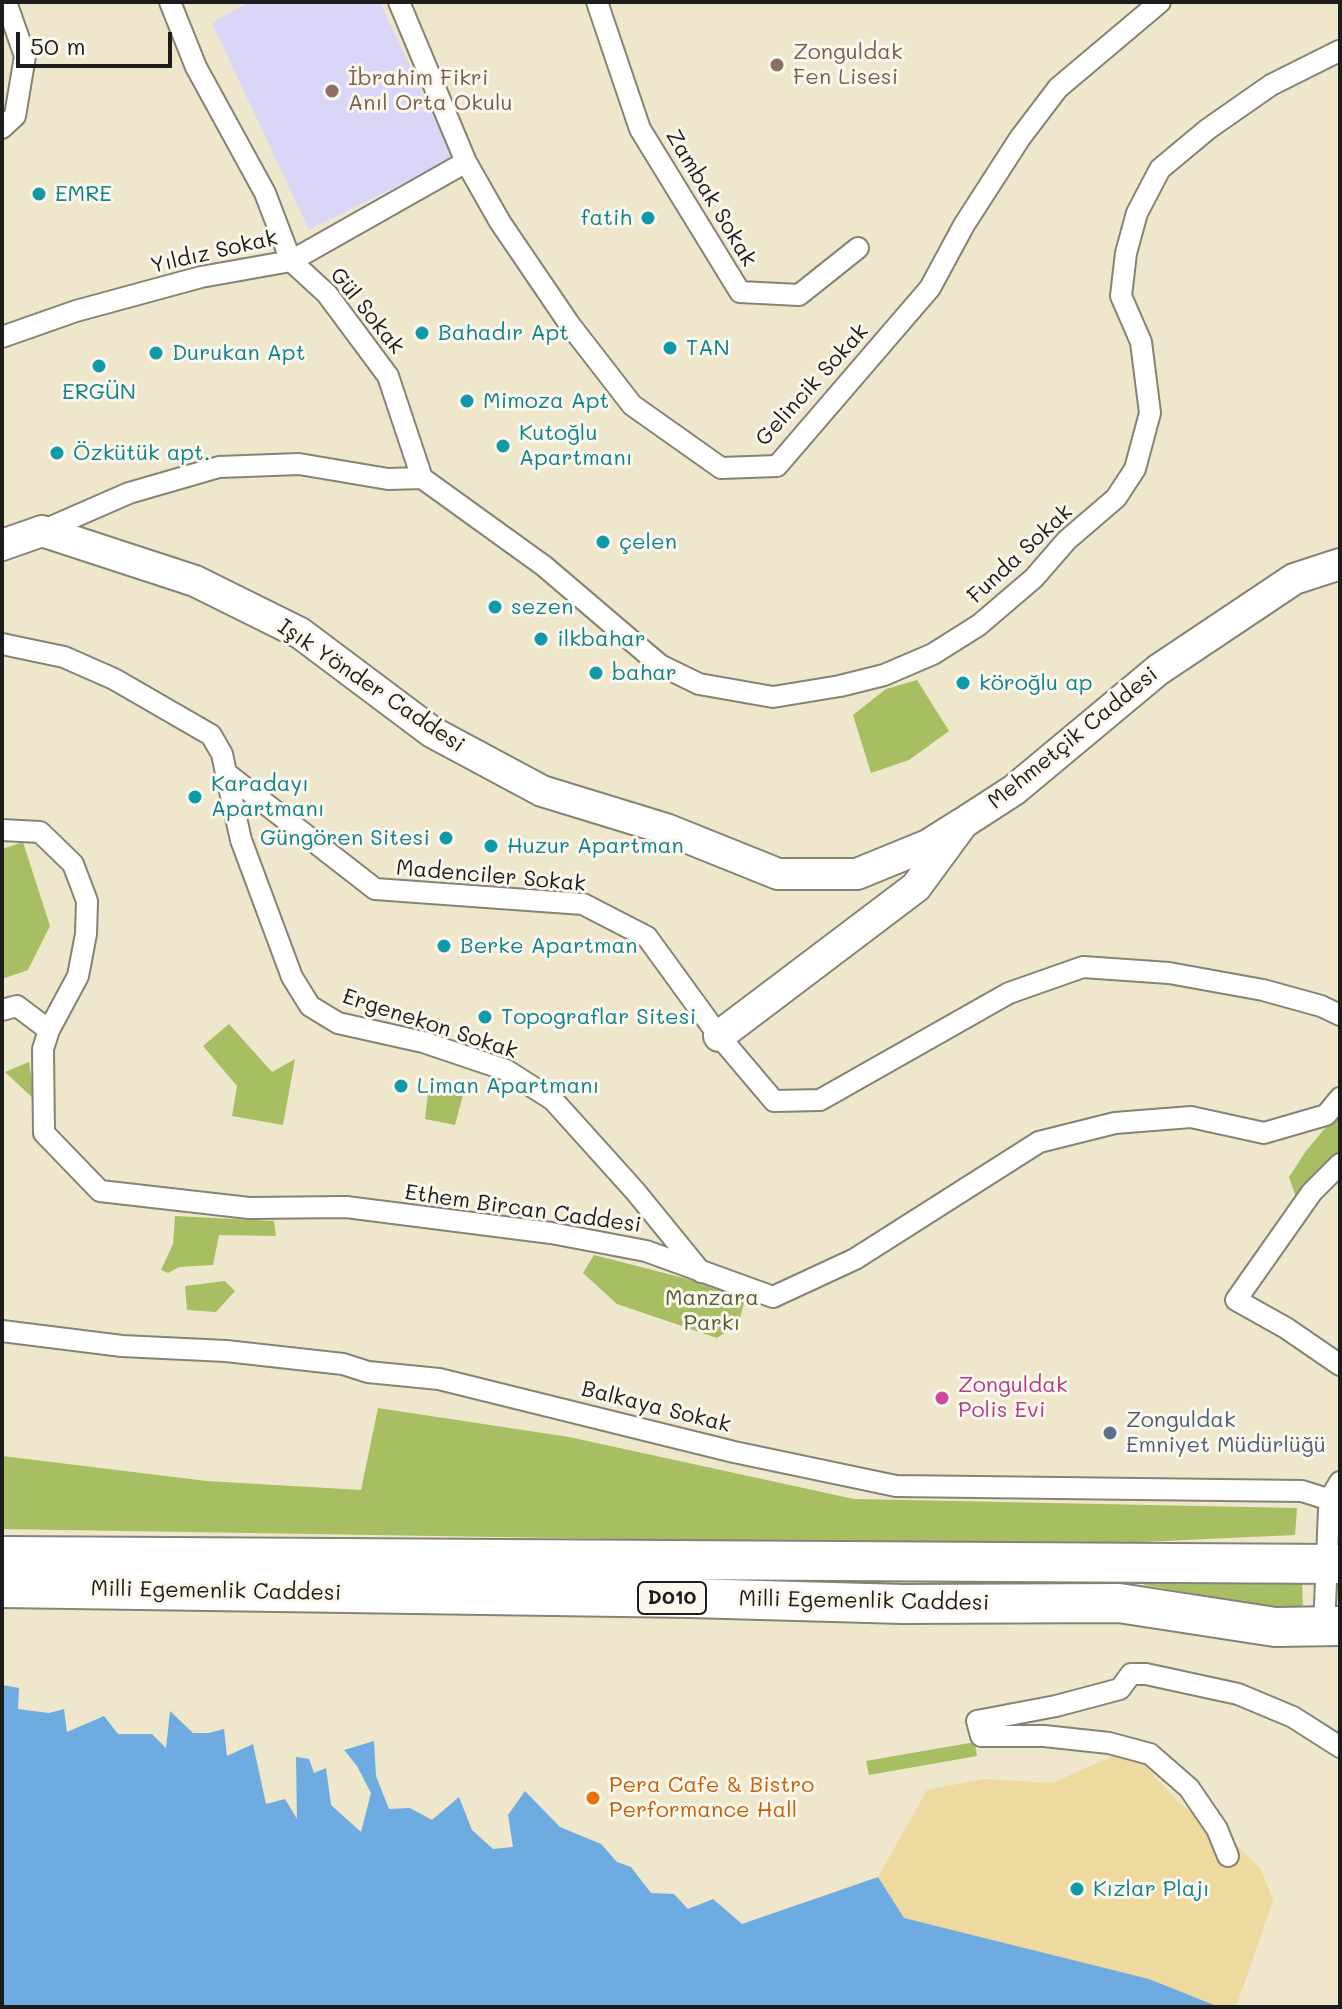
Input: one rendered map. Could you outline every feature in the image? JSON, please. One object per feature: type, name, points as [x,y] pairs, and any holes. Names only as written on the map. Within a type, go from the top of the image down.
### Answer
[{"type":"highway","name":"Milli Egemenlik Caddesi","points":[[2,1556],[1333,1564]]},
{"type":"highway","name":"Milli Egemenlik Caddesi","points":[[2,1588],[658,1597],[903,1604],[1119,1603],[1336,1634]]},
{"type":"street","points":[[2,128],[15,116],[25,56],[6,2]]},
{"type":"street","name":"Gül Sokak","points":[[170,2],[196,67],[265,193],[291,261],[327,294],[388,376],[422,478]]},
{"type":"street","name":"Gelincik Sokak","points":[[399,2],[466,162],[500,222],[570,325],[632,405],[721,468],[777,466],[930,288],[964,225],[1020,138],[1058,88],[1160,2]]},
{"type":"street","name":"Zambak Sokak","points":[[597,2],[640,129],[740,292],[799,295],[858,248]]},
{"type":"street","name":"Funda Sokak","points":[[422,478],[544,566],[660,665],[699,684],[773,697],[884,675],[933,654],[979,625],[1034,578],[1067,540],[1116,498],[1135,469],[1150,413],[1141,342],[1121,296],[1126,253],[1137,213],[1160,169],[1208,129],[1271,85],[1339,51]]},
{"type":"street","name":"Yıldız Sokak","points":[[2,337],[76,311],[201,277],[291,261],[466,162]]},
{"type":"street","points":[[2,545],[129,493],[219,467],[299,464],[388,479],[422,478]]},
{"type":"street","name":"Işık Yönder Caddesi","points":[[42,531],[195,581],[300,633],[432,732],[542,791],[666,829],[778,874],[857,874],[928,845],[963,823]]},
{"type":"street","name":"Mehmetçik Caddesi","points":[[719,1036],[916,887],[963,823],[1014,790],[1158,670],[1294,579],[1340,564]]},
{"type":"street","points":[[2,644],[64,657],[114,679],[169,709],[211,735],[222,754],[226,773]]},
{"type":"street","name":"Madenciler Sokak","points":[[226,773],[375,889],[583,904],[647,937],[719,1036],[774,1101],[820,1100],[1009,993],[1083,967],[1169,973],[1263,990],[1321,1006],[1340,1015]]},
{"type":"street","name":"Ergenekon Sokak","points":[[226,773],[241,840],[292,977],[310,1006],[338,1023],[423,1042],[506,1070],[553,1100],[635,1191],[701,1272]]},
{"type":"street","points":[[2,830],[40,832],[73,864],[87,901],[86,934],[78,976],[49,1030],[17,1006],[2,1010]]},
{"type":"street","name":"Ethem Bircan Caddesi","points":[[49,1030],[43,1049],[44,1133],[100,1191],[249,1208],[346,1207],[551,1233],[646,1251],[773,1297],[855,1259],[1039,1142],[1115,1123],[1191,1117],[1264,1133],[1326,1115],[1340,1098]]},
{"type":"street","points":[[1340,1164],[1312,1192],[1236,1300],[1286,1328],[1340,1365]]},
{"type":"street","name":"Balkaya Sokak","points":[[2,1331],[122,1346],[226,1351],[299,1359],[343,1364],[368,1372],[439,1379],[734,1452],[896,1486],[1302,1491],[1335,1502]]},
{"type":"street","points":[[1336,1634],[1333,1564],[1335,1502],[1340,1482]]},
{"type":"street","points":[[1228,1856],[1217,1829],[1189,1788],[1150,1754],[1109,1743],[1044,1736],[981,1736],[977,1721],[1120,1689],[1131,1674],[1146,1674],[1238,1694],[1293,1717],[1340,1747]]},
{"type":"shaded area","name":"İbrahim Fikri Anıl Orta Okulu","points":[[249,2],[380,2],[453,158],[309,230],[212,23]]},
{"type":"green space","points":[[917,680],[949,731],[909,760],[871,773],[853,715],[886,689]]},
{"type":"green space","points":[[23,842],[50,926],[28,970],[2,979],[2,849]]},
{"type":"green space","points":[[229,1024],[272,1072],[295,1059],[283,1125],[232,1116],[237,1086],[203,1046]]},
{"type":"green space","points":[[29,1062],[35,1100],[5,1072]]},
{"type":"green space","points":[[429,1085],[463,1095],[455,1125],[425,1119]]},
{"type":"green space","points":[[1340,1110],[1340,1151],[1297,1200],[1289,1177]]},
{"type":"green space","points":[[175,1216],[274,1221],[276,1236],[219,1235],[213,1265],[179,1267],[168,1273],[161,1270],[173,1244]]},
{"type":"green space","name":"Manzara Parkı","points":[[594,1255],[746,1294],[739,1323],[717,1338],[617,1304],[583,1273]]},
{"type":"green space","points":[[225,1281],[235,1291],[216,1312],[187,1310],[185,1286]]},
{"type":"green space","points":[[378,1408],[569,1437],[854,1499],[1297,1508],[1295,1535],[1054,1546],[2,1529],[2,1456],[207,1481],[361,1490]]},
{"type":"green space","points":[[1302,1577],[1303,1612],[1144,1585],[1144,1578]]},
{"type":"green space","points":[[975,1742],[977,1756],[869,1775],[866,1761]]},
{"type":"sand","name":"Kızlar Plajı","points":[[1129,1749],[1180,1804],[1224,1833],[1261,1869],[1273,1901],[1236,2007],[1214,2007],[903,1918],[878,1877],[927,1790],[984,1779],[1052,1783]]},
{"type":"water","points":[[2,1685],[19,1688],[18,1709],[49,1713],[64,1709],[67,1732],[104,1716],[118,1734],[152,1734],[166,1748],[170,1711],[193,1733],[224,1729],[227,1756],[253,1744],[266,1804],[285,1799],[297,1819],[296,1757],[309,1759],[314,1773],[326,1768],[331,1805],[361,1832],[371,1793],[357,1766],[344,1750],[374,1741],[376,1776],[389,1809],[410,1808],[432,1820],[459,1797],[472,1830],[493,1849],[513,1847],[508,1815],[525,1791],[560,1827],[601,1844],[617,1862],[631,1867],[651,1893],[674,1894],[688,1909],[713,1899],[742,1924],[878,1877],[904,1918],[1149,1979],[1219,2007],[2,2007]]},
{"type":"place","name":"Zonguldak Fen Lisesi","points":[[777,65]]},
{"type":"place","name":"İbrahim Fikri Anıl Orta Okulu","points":[[332,91]]},
{"type":"place","name":"EMRE","points":[[39,194]]},
{"type":"place","name":"fatih","points":[[648,218]]},
{"type":"place","name":"Bahadır Apt","points":[[422,333]]},
{"type":"place","name":"TAN","points":[[670,348]]},
{"type":"place","name":"Durukan Apt","points":[[156,353]]},
{"type":"place","name":"ERGÜN","points":[[99,366]]},
{"type":"place","name":"Mimoza Apt","points":[[467,401]]},
{"type":"place","name":"Kutoğlu Apartmanı","points":[[503,446]]},
{"type":"place","name":"Özkütük apt.","points":[[57,453]]},
{"type":"place","name":"çelen","points":[[603,542]]},
{"type":"place","name":"sezen","points":[[495,607]]},
{"type":"place","name":"ilkbahar","points":[[541,639]]},
{"type":"place","name":"bahar","points":[[596,673]]},
{"type":"place","name":"köroğlu ap","points":[[963,683]]},
{"type":"place","name":"Karadayı Apartmanı","points":[[195,797]]},
{"type":"place","name":"Güngören Sitesi","points":[[446,838]]},
{"type":"place","name":"Huzur Apartman","points":[[491,846]]},
{"type":"place","name":"Berke Apartman","points":[[444,946]]},
{"type":"place","name":"Topograflar Sitesi","points":[[485,1017]]},
{"type":"place","name":"Liman Apartmanı","points":[[401,1086]]},
{"type":"place","name":"Zonguldak Polis Evi","points":[[942,1398]]},
{"type":"place","name":"Zonguldak Emniyet Müdürlüğü","points":[[1110,1433]]},
{"type":"place","name":"Pera Cafe & Bistro Performance Hall","points":[[593,1798]]},
{"type":"place","name":"Kızlar Plajı","points":[[1077,1889]]}]
